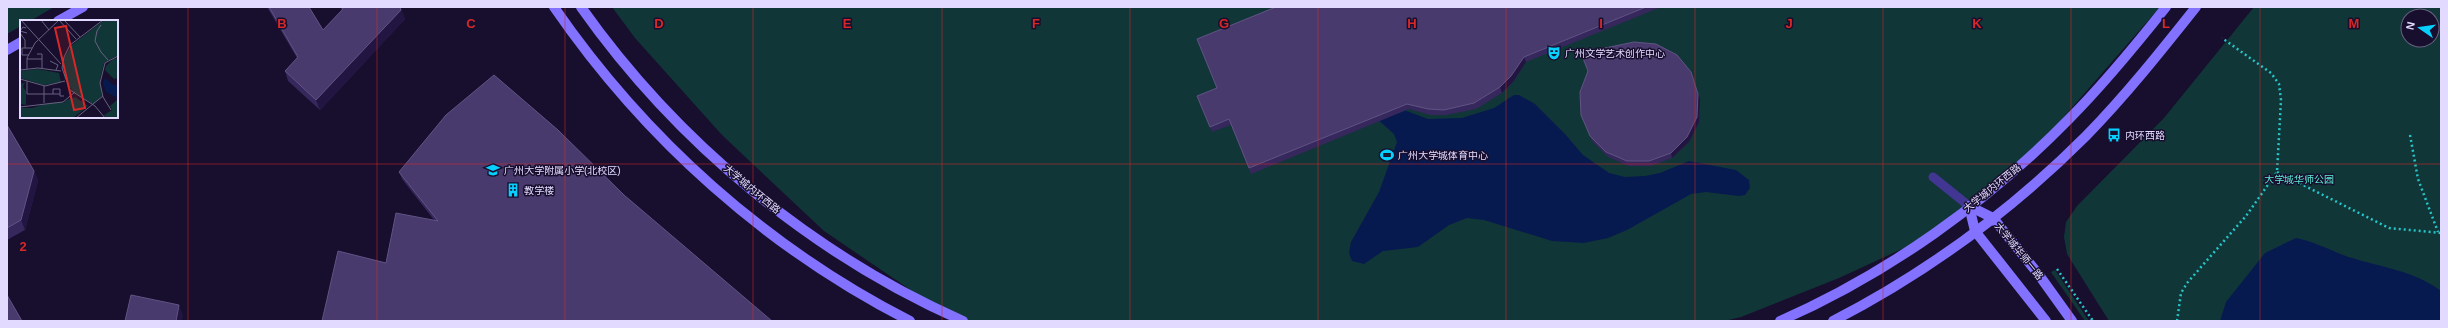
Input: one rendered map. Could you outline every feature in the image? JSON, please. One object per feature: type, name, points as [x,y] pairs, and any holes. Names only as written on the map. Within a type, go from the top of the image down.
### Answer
[{"type":"main road","points":[[60,20],[83,7]]},
{"type":"main road","points":[[554,7],[597,65],[633,106],[688,164],[716,190],[800,255],[898,317],[910,321]]},
{"type":"main road","name":"大学城内环西路","points":[[582,7],[650,91],[704,148],[736,178],[807,232],[864,270],[963,321]]},
{"type":"main road","name":"大学城内环西路","points":[[1780,321],[1838,293],[1887,265],[1932,235],[2030,157],[2070,119],[2119,66],[2166,7]]},
{"type":"main road","points":[[1833,321],[1899,284],[1993,218],[2045,174],[2086,135],[2136,81],[2196,7]]},
{"type":"main road","points":[[7,50],[20,43]]},
{"type":"main road","points":[[1969,206],[1975,231],[2046,321]]},
{"type":"main road","name":"大学城华师一路","points":[[1969,206],[1993,218],[2040,275],[2072,321]]},
{"type":"lane","points":[[1934,177],[1969,206]]},
{"type":"path","points":[[2177,321],[2181,293],[2187,283],[2234,230],[2277,172],[2281,100],[2279,84],[2272,73],[2222,38]]},
{"type":"path","points":[[2277,172],[2389,228],[2407,231],[2440,233],[2418,179],[2410,136]]},
{"type":"path","points":[[2057,269],[2093,321]]},
{"type":"green space","points":[[7,7],[54,7],[32,20],[20,20],[20,27],[7,34]]},
{"type":"green space","name":"广州大学城体育中心","points":[[612,7],[2160,7],[2012,176],[1928,237],[1839,278],[1741,317],[1724,321],[969,321],[943,312],[824,231],[722,135],[635,38]]},
{"type":"green space","name":"大学城华师公园","points":[[2254,7],[2441,7],[2441,321],[2109,321],[2067,254],[2064,237],[2066,222],[2077,206],[2164,118]]},
{"type":"green space","points":[[2055,270],[2089,321],[2085,321],[2051,272]]},
{"type":"water","points":[[1514,95],[1519,95],[1535,104],[1565,134],[1583,155],[1609,173],[1625,177],[1645,176],[1660,173],[1689,161],[1736,170],[1749,180],[1750,188],[1745,195],[1739,196],[1706,192],[1691,194],[1627,230],[1608,238],[1584,243],[1552,241],[1484,220],[1467,218],[1449,225],[1418,247],[1383,251],[1364,264],[1352,261],[1349,253],[1351,242],[1379,192],[1397,142],[1394,134],[1376,118],[1404,110],[1428,119],[1462,118],[1494,108]]},
{"type":"water","points":[[2296,238],[2314,243],[2355,259],[2406,273],[2430,284],[2441,291],[2441,321],[2220,321],[2226,302],[2265,253]]},
{"type":"building","points":[[269,7],[309,7],[323,30],[343,9],[342,7],[400,7],[401,10],[316,100],[285,71],[298,57]]},
{"type":"building","points":[[1276,7],[1646,7],[1524,57],[1511,76],[1500,87],[1474,103],[1444,110],[1428,109],[1407,104],[1249,168],[1229,119],[1210,127],[1197,96],[1217,88],[1197,39]]},
{"type":"building","points":[[1634,42],[1656,44],[1677,55],[1691,72],[1698,94],[1697,117],[1687,137],[1671,153],[1649,161],[1627,161],[1606,152],[1590,136],[1581,115],[1580,92],[1588,71],[1581,53]]},
{"type":"building","name":"广州大学附属小学(北校区)","points":[[494,75],[558,130],[624,195],[772,321],[322,321],[338,251],[386,263],[396,213],[438,221],[399,172],[446,115]]},
{"type":"building","points":[[7,125],[34,171],[21,220],[7,228]]},
{"type":"building","points":[[7,295],[22,321],[7,321]]},
{"type":"building","points":[[131,295],[179,305],[176,321],[125,321]]},
{"type":"place","name":"广州文学艺术创作中心","points":[[1554,53]]},
{"type":"place","name":"内环西路","points":[[2114,135]]},
{"type":"place","name":"广州大学城体育中心","points":[[1387,155]]},
{"type":"place","name":"广州大学附属小学(北校区)","points":[[493,170]]},
{"type":"place","name":"教学楼","points":[[513,190]]}]
